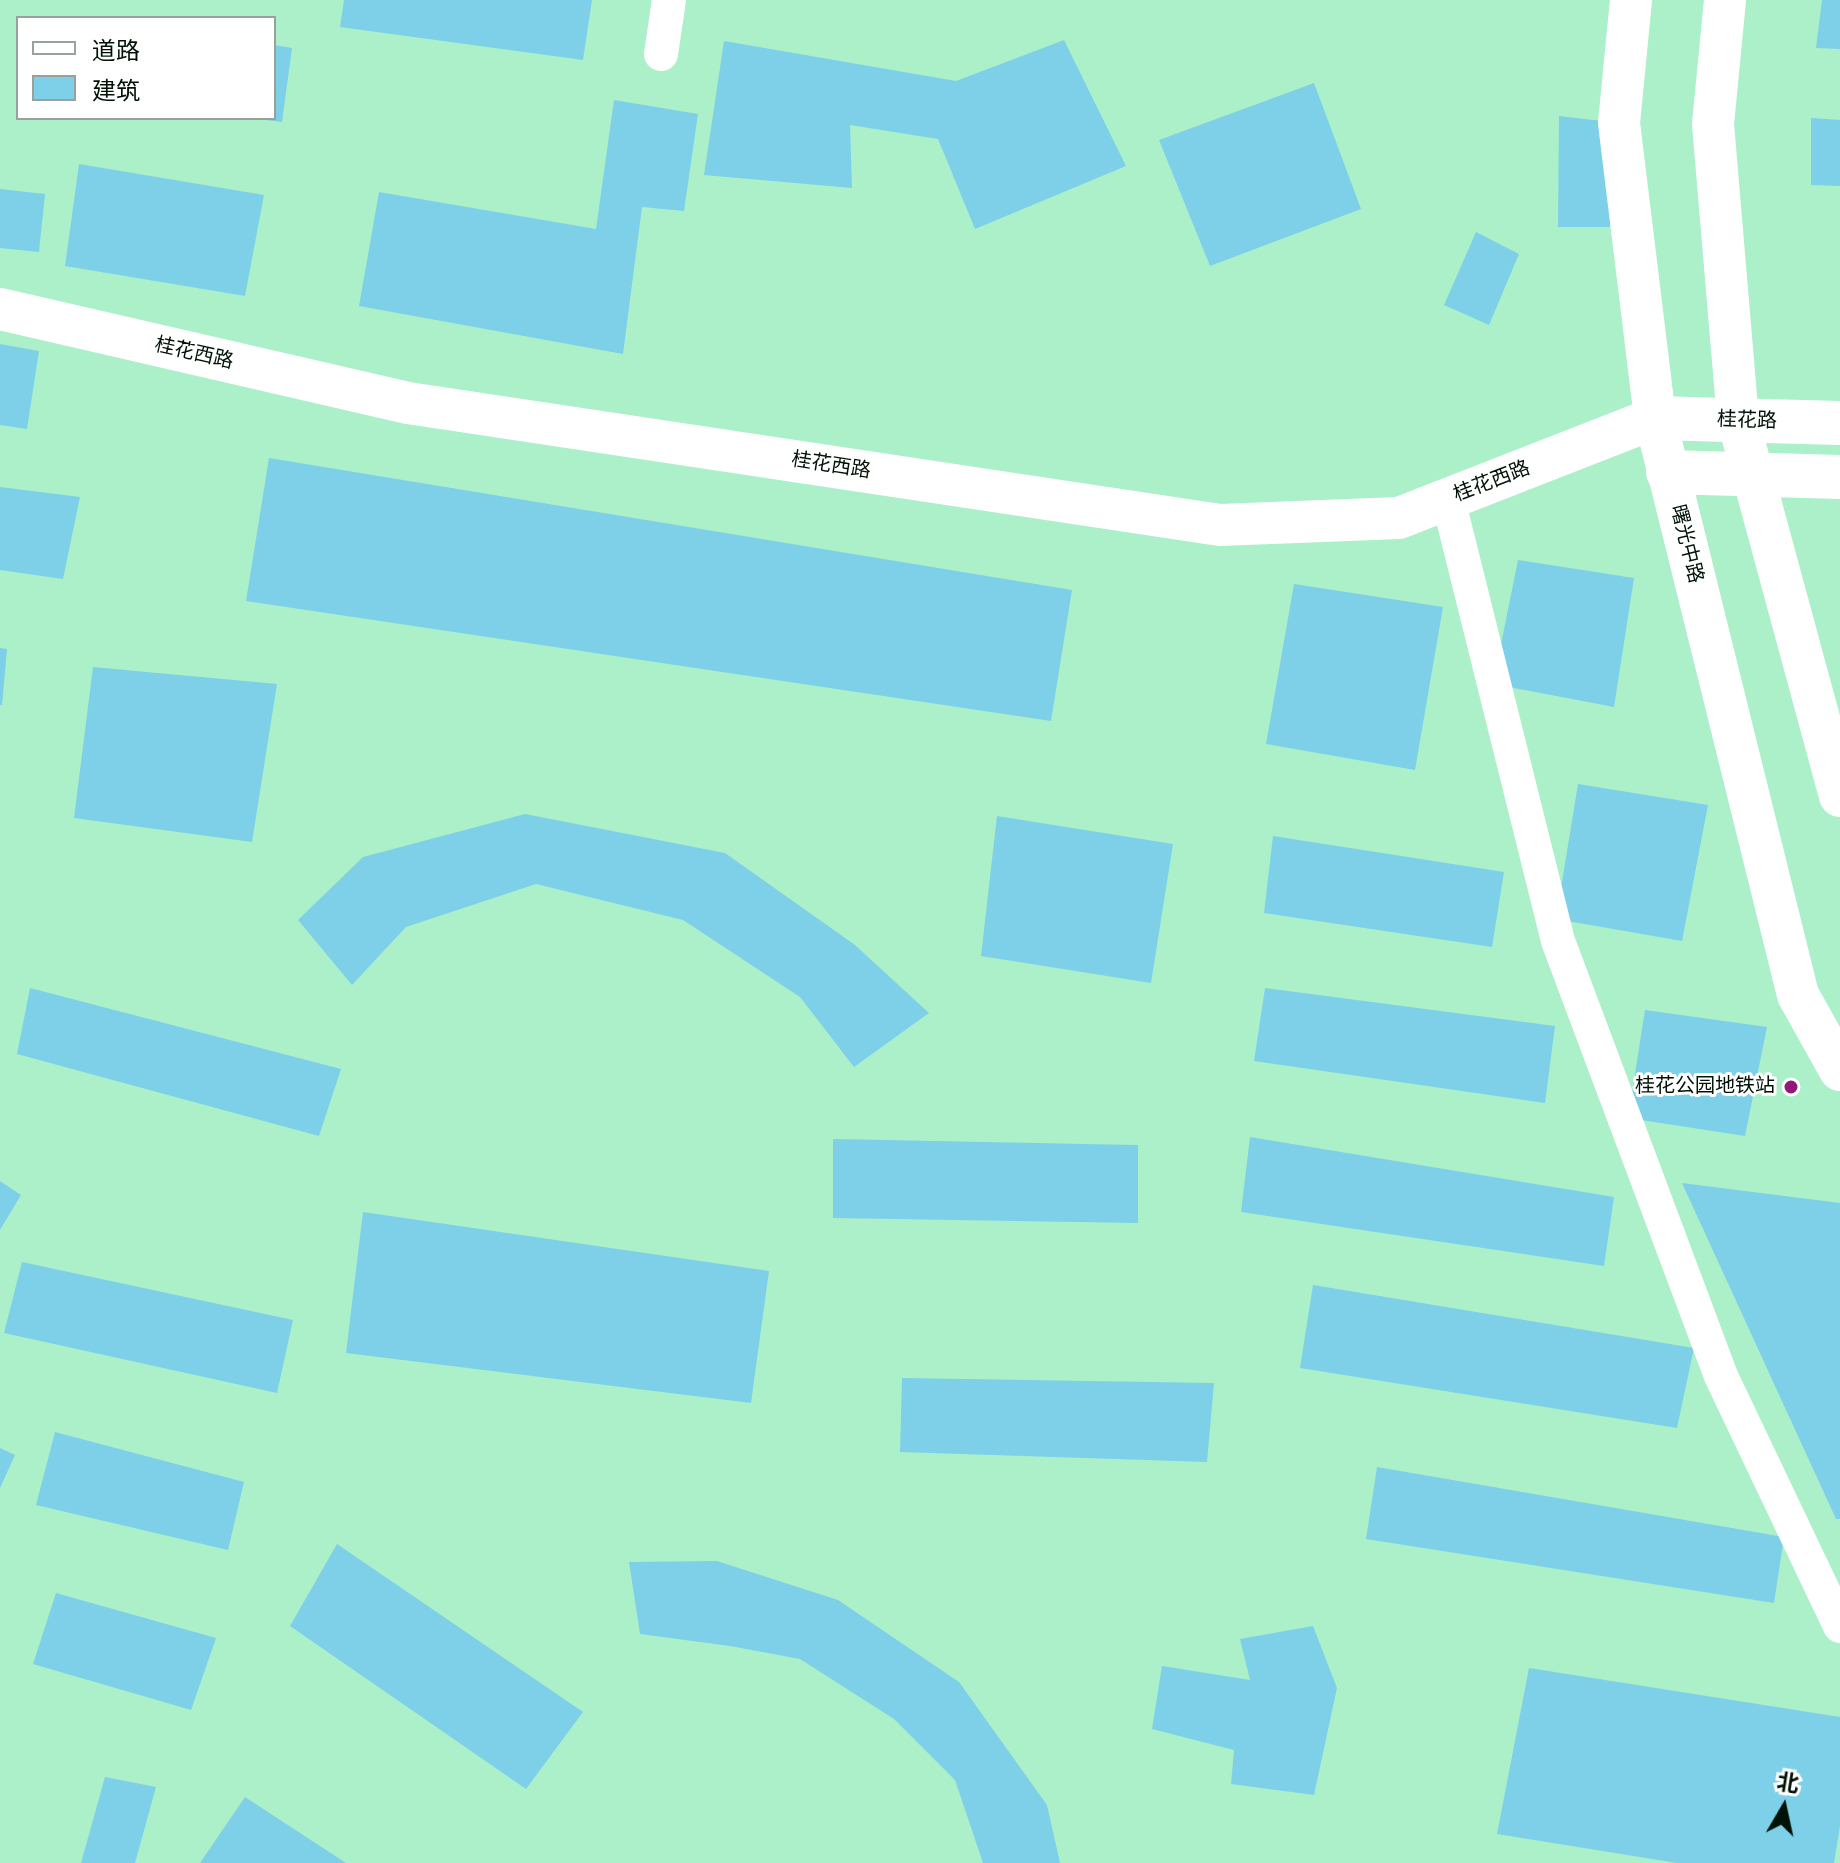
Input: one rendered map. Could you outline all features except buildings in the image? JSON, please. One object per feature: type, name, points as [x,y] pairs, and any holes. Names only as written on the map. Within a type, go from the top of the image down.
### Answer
[{"type":"main road","name":"桂花路","points":[[1655,418],[1840,423]]},
{"type":"main road","points":[[1668,472],[1840,477]]},
{"type":"street","points":[[661,54],[669,0]]},
{"type":"street","name":"曙光中路","points":[[1631,0],[1619,123],[1655,418],[1798,995],[1840,1070]]},
{"type":"street","points":[[1725,0],[1713,124],[1738,420],[1840,796]]},
{"type":"street","name":"桂花西路","points":[[0,309],[408,403],[1220,525],[1399,518],[1655,418]]},
{"type":"street","points":[[1448,499],[1558,941],[1721,1376],[1840,1626]]},
{"type":"place","name":"桂花公园地铁站","points":[[1791,1087]]}]
